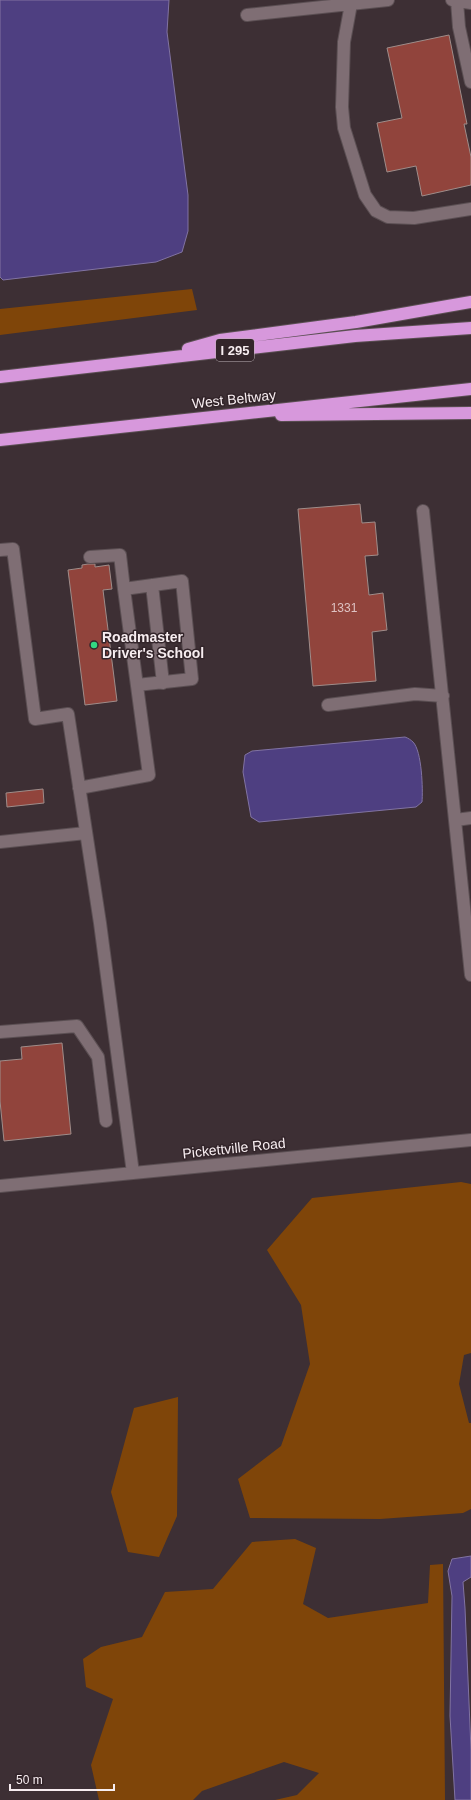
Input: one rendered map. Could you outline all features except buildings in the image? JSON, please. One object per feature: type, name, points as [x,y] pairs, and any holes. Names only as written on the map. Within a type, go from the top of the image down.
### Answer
[{"type":"highway","points":[[153,359],[220,340],[356,322],[471,302]]},
{"type":"highway","name":"I 295","points":[[0,377],[355,336],[471,328]]},
{"type":"highway","name":"West Beltway","points":[[0,440],[208,416],[471,389]]},
{"type":"highway","points":[[208,416],[471,413]]},
{"type":"street","points":[[247,15],[388,0]]},
{"type":"street","points":[[471,3],[454,0],[471,82]]},
{"type":"street","points":[[350,4],[344,42],[342,106],[344,128],[365,195],[376,211],[388,217],[414,218],[471,209]]},
{"type":"street","points":[[423,511],[471,975]]},
{"type":"street","points":[[0,550],[13,549],[34,719],[68,714],[100,923],[133,1173]]},
{"type":"street","points":[[79,788],[149,775],[120,555],[90,557]]},
{"type":"street","points":[[124,589],[182,581],[192,679],[137,685]]},
{"type":"street","points":[[152,585],[163,683]]},
{"type":"street","points":[[328,705],[415,694],[443,696]]},
{"type":"street","points":[[456,820],[471,818]]},
{"type":"street","points":[[0,842],[86,833]]},
{"type":"street","points":[[0,1032],[76,1026],[98,1057],[106,1121]]},
{"type":"street","name":"Pickettville Road","points":[[0,1186],[471,1140]]},
{"type":"shaded area","points":[[0,0],[169,0],[167,32],[188,195],[188,231],[182,252],[156,262],[3,280],[0,277]]},
{"type":"shaded area","points":[[192,289],[197,310],[0,335],[0,309]]},
{"type":"shaded area","points":[[405,737],[412,741],[416,747],[420,762],[422,802],[416,807],[259,822],[251,817],[243,772],[245,755],[252,751]]},
{"type":"shaded area","points":[[461,1182],[471,1184],[471,1353],[464,1355],[459,1384],[469,1423],[471,1423],[471,1509],[463,1513],[380,1519],[250,1518],[238,1479],[281,1446],[310,1364],[301,1305],[267,1250],[312,1198]]},
{"type":"shaded area","points":[[178,1397],[177,1516],[159,1557],[128,1552],[111,1492],[134,1408]]},
{"type":"shaded area","points":[[295,1539],[316,1548],[303,1604],[328,1618],[428,1603],[430,1565],[443,1564],[445,1800],[275,1800],[297,1795],[319,1773],[284,1762],[202,1791],[193,1800],[99,1800],[91,1765],[113,1699],[86,1687],[83,1659],[101,1647],[142,1637],[165,1592],[213,1589],[252,1542]]},
{"type":"shaded area","points":[[471,1556],[471,1577],[463,1582],[471,1750],[471,1800],[455,1800],[450,1716],[452,1596],[448,1571],[452,1559]]},
{"type":"place","name":"Roadmaster Driver's School","points":[[94,645]]}]
